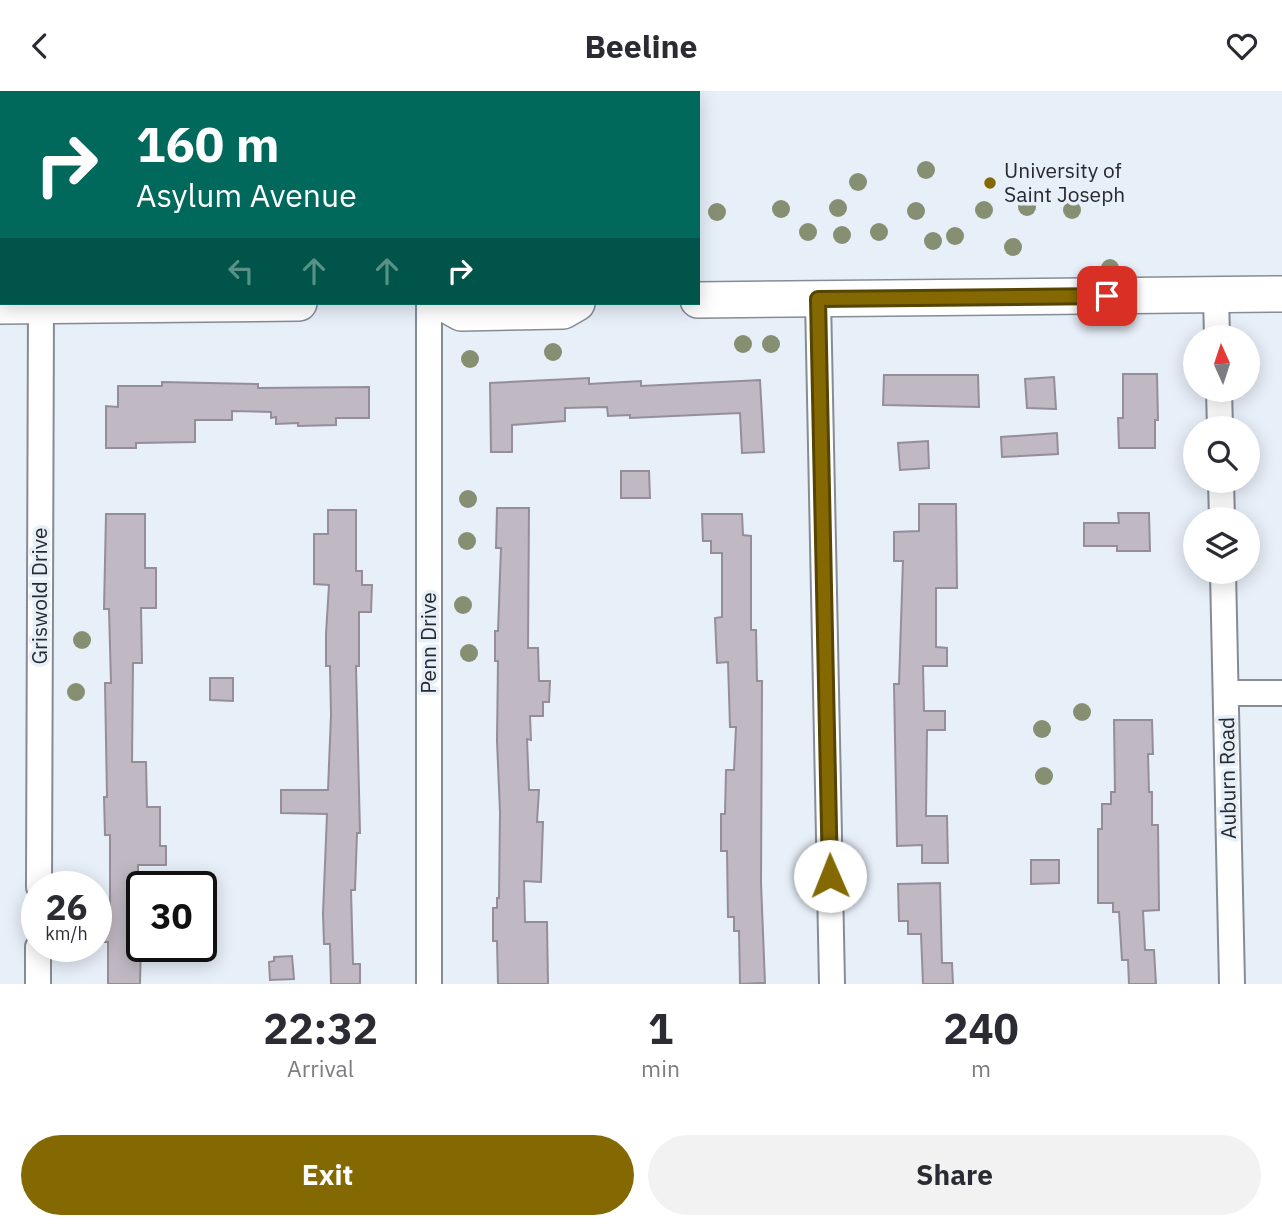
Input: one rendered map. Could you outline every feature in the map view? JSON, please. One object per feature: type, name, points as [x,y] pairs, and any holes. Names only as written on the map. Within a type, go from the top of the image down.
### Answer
[{"type":"main road","points":[[700,300],[1282,294]]},
{"type":"main road","points":[[0,306],[127,305]]},
{"type":"main road","points":[[447,305],[461,313],[563,311],[574,305]]},
{"type":"street","points":[[1216,295],[1217,325]]},
{"type":"street","points":[[818,299],[832,984]]},
{"type":"street","name":"Penn Drive","points":[[429,305],[429,984]]},
{"type":"street","name":"Griswold Drive","points":[[39,871],[41,306]]},
{"type":"street","name":"Auburn Road","points":[[1223,584],[1232,984]]},
{"type":"street","points":[[1226,694],[1282,693]]},
{"type":"street","points":[[38,962],[38,984]]},
{"type":"building","points":[[1123,374],[1157,374],[1158,420],[1155,420],[1155,448],[1119,448],[1118,418],[1123,418]]},
{"type":"building","points":[[884,375],[978,375],[979,407],[883,405]]},
{"type":"building","points":[[1054,377],[1056,409],[1027,408],[1025,379]]},
{"type":"building","points":[[589,378],[589,384],[641,381],[641,386],[760,380],[764,452],[742,453],[740,413],[630,418],[630,415],[608,416],[607,407],[565,408],[565,421],[512,425],[512,452],[491,452],[490,383]]},
{"type":"building","points":[[162,382],[258,384],[258,388],[369,387],[369,418],[336,418],[336,425],[298,426],[298,423],[276,424],[276,417],[271,418],[271,412],[232,411],[232,420],[195,420],[195,442],[136,443],[136,448],[106,448],[106,406],[118,407],[118,386],[162,386]]},
{"type":"building","points":[[1057,433],[1058,454],[1002,457],[1001,437]]},
{"type":"building","points":[[928,441],[929,468],[900,470],[898,443]]},
{"type":"building","points":[[621,471],[649,471],[650,498],[621,498]]},
{"type":"building","points":[[919,504],[956,504],[957,588],[936,588],[936,647],[947,648],[947,666],[923,666],[924,711],[945,711],[945,730],[927,730],[926,816],[947,816],[948,863],[922,863],[922,845],[897,846],[894,684],[899,684],[903,561],[894,561],[894,532],[919,531]]},
{"type":"building","points":[[497,508],[529,508],[528,648],[538,648],[539,681],[550,681],[549,702],[543,702],[543,716],[530,716],[531,740],[527,739],[529,790],[539,790],[537,822],[543,822],[541,882],[524,881],[525,922],[547,922],[548,984],[498,984],[497,941],[493,941],[493,908],[497,908],[499,898],[500,812],[498,661],[495,661],[495,631],[498,631],[501,548],[496,548]]},
{"type":"building","points":[[328,510],[356,510],[356,571],[362,571],[362,585],[372,585],[371,612],[359,612],[359,666],[356,666],[360,833],[357,833],[355,890],[351,890],[353,964],[360,964],[360,984],[331,984],[330,944],[324,944],[323,914],[327,814],[281,813],[281,790],[328,790],[331,715],[326,634],[329,585],[314,584],[314,534],[328,534]]},
{"type":"building","points":[[1118,513],[1149,513],[1150,551],[1117,551],[1117,546],[1084,546],[1084,523],[1119,523]]},
{"type":"building","points":[[106,514],[145,514],[145,568],[156,568],[156,608],[141,608],[142,663],[133,663],[132,762],[146,762],[147,807],[160,807],[160,846],[166,846],[166,865],[138,865],[138,871],[126,871],[126,962],[141,962],[140,984],[108,984],[108,962],[112,962],[112,871],[110,835],[105,835],[105,683],[111,683],[109,609],[104,609]]},
{"type":"building","points":[[702,514],[742,514],[743,535],[751,536],[751,630],[756,630],[757,681],[762,681],[761,883],[765,983],[740,984],[739,931],[734,931],[734,917],[728,917],[727,851],[721,851],[721,814],[725,814],[726,770],[734,770],[736,727],[730,727],[728,662],[717,663],[715,618],[722,617],[722,553],[711,553],[711,541],[703,541]]},
{"type":"building","points":[[210,678],[233,678],[233,701],[210,700]]},
{"type":"building","points":[[1114,720],[1152,720],[1153,754],[1148,754],[1149,792],[1152,792],[1152,825],[1158,825],[1159,910],[1143,911],[1145,950],[1154,950],[1156,984],[1129,984],[1128,960],[1122,960],[1119,912],[1113,912],[1113,903],[1098,903],[1098,829],[1102,829],[1102,804],[1111,804],[1111,792],[1115,792]]},
{"type":"building","points":[[1031,860],[1059,860],[1059,883],[1031,884]]},
{"type":"building","points":[[940,883],[942,963],[952,963],[953,984],[923,984],[921,934],[908,934],[908,921],[899,921],[898,884]]},
{"type":"building","points":[[292,956],[294,979],[270,980],[269,962],[274,961],[274,957]]},
{"type":"place","name":"University of Saint Joseph","points":[[990,183]]},
{"type":"route","points":[[830,876],[818,299],[1107,296]]}]
